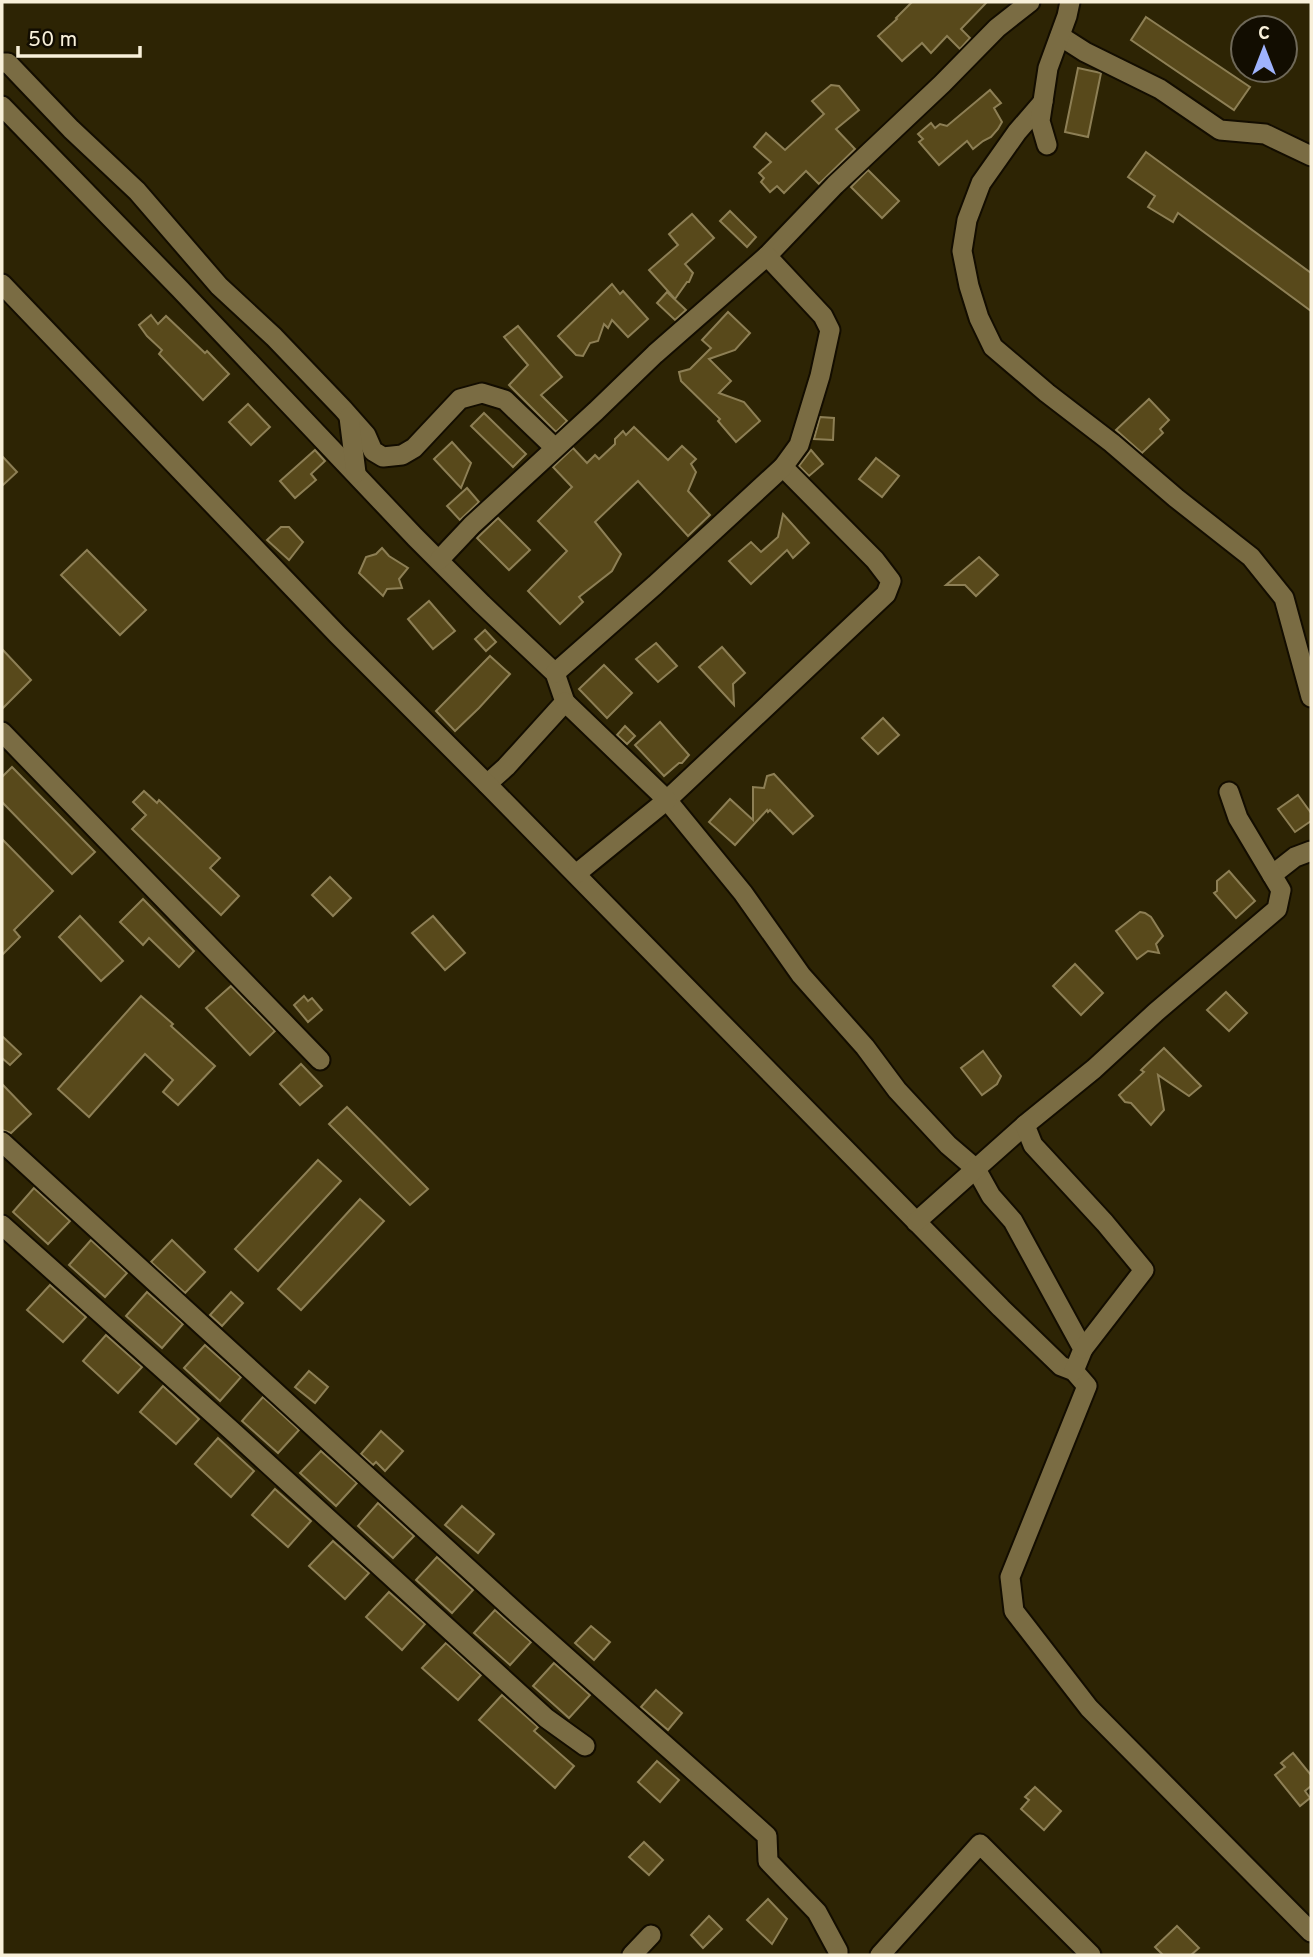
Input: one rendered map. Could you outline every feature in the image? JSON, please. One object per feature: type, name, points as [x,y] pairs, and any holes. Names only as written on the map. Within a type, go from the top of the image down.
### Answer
[{"type":"street","points":[[439,560],[472,525],[655,354],[767,256],[835,184],[997,28],[1030,2]]},
{"type":"street","points":[[1047,145],[1040,121],[1048,68],[1070,2]]},
{"type":"street","points":[[1060,36],[1085,52],[1160,89],[1220,130],[1265,134],[1311,156]]},
{"type":"street","points":[[2,62],[8,64],[71,129],[137,191],[219,286],[274,337],[366,435],[373,451],[383,457],[402,455],[414,448],[460,399],[482,393],[505,400],[555,448]]},
{"type":"street","points":[[1043,102],[1017,132],[981,183],[967,220],[962,251],[979,318],[993,347],[1251,557],[1284,598],[1311,697]]},
{"type":"street","points":[[2,106],[439,560],[555,673],[565,702],[667,800],[743,892],[801,975],[865,1047],[897,1090],[947,1145],[976,1169],[991,1196],[1013,1220],[1083,1349]]},
{"type":"street","points":[[555,673],[783,467],[799,445],[820,376],[830,330],[823,316],[767,256]]},
{"type":"street","points":[[2,284],[338,635],[916,1222],[1061,1366],[1074,1371],[1087,1386],[1010,1577],[1014,1611],[1089,1707],[1311,1932]]},
{"type":"street","points":[[185,294],[238,304]]},
{"type":"street","points":[[349,417],[356,473]]},
{"type":"street","points":[[576,874],[667,800],[886,594],[891,581],[875,560],[783,467]]},
{"type":"street","points":[[487,784],[565,702]]},
{"type":"street","points":[[2,733],[320,1060]]},
{"type":"street","points":[[916,1222],[987,1157],[1094,1069],[1156,1012],[1277,909],[1281,890],[1238,818],[1229,792]]},
{"type":"street","points":[[1272,876],[1296,857],[1311,851]]},
{"type":"street","points":[[1025,1125],[1033,1145],[1144,1270],[1083,1349],[1074,1371]]},
{"type":"street","points":[[2,1142],[520,1616],[767,1836],[768,1861],[817,1912],[838,1955]]},
{"type":"street","points":[[2,1225],[546,1718],[585,1746]]},
{"type":"street","points":[[880,1955],[980,1844],[1091,1955]]},
{"type":"street","points":[[632,1955],[650,1935]]},
{"type":"building","points":[[912,2],[987,2],[961,29],[970,38],[960,49],[947,36],[931,53],[922,43],[902,61],[878,36]]},
{"type":"building","points":[[1146,17],[1229,73],[1229,84],[1246,84],[1250,87],[1234,110],[1131,40]]},
{"type":"building","points":[[1078,68],[1101,73],[1088,137],[1065,132]]},
{"type":"building","points":[[831,85],[839,86],[859,110],[836,129],[855,149],[819,184],[806,171],[784,193],[777,186],[770,192],[761,182],[764,178],[759,173],[771,162],[754,147],[766,133],[785,150],[824,114],[812,101]]},
{"type":"building","points":[[990,90],[1001,103],[994,108],[1002,122],[998,129],[973,149],[967,141],[939,165],[919,142],[923,139],[918,134],[931,123],[935,128],[940,124],[947,126]]},
{"type":"building","points":[[1146,152],[1311,273],[1311,311],[1178,213],[1173,222],[1148,207],[1155,196],[1128,177]]},
{"type":"building","points":[[868,170],[899,201],[882,218],[851,187]]},
{"type":"building","points":[[730,211],[756,237],[747,247],[720,221]]},
{"type":"building","points":[[692,214],[714,238],[685,264],[693,273],[675,299],[649,270],[678,245],[669,234]]},
{"type":"building","points":[[612,284],[620,294],[623,291],[648,319],[628,337],[612,320],[608,328],[604,324],[598,341],[590,343],[583,356],[576,355],[558,336]]},
{"type":"building","points":[[667,292],[686,310],[675,320],[657,303]]},
{"type":"building","points":[[728,312],[750,333],[735,350],[709,359],[731,381],[719,393],[744,402],[760,421],[736,442],[718,421],[720,419],[681,381],[679,372],[690,369],[711,348],[702,340]]},
{"type":"building","points":[[151,315],[158,324],[166,316],[229,374],[203,400],[159,354],[162,350],[139,325]]},
{"type":"building","points":[[518,326],[562,377],[541,395],[567,421],[556,432],[509,385],[528,365],[504,337]]},
{"type":"building","points":[[1149,399],[1169,420],[1160,429],[1163,433],[1142,453],[1116,430]]},
{"type":"building","points":[[248,404],[270,427],[251,445],[229,422]]},
{"type":"building","points":[[484,413],[526,454],[513,467],[471,426]]},
{"type":"building","points":[[820,417],[834,418],[833,440],[814,439]]},
{"type":"building","points":[[634,427],[668,460],[682,446],[696,459],[691,464],[696,472],[688,491],[710,515],[688,536],[638,481],[595,522],[621,554],[612,571],[579,597],[583,602],[560,624],[528,591],[567,551],[538,521],[572,487],[553,467],[573,448],[587,463],[595,455],[599,459],[615,444],[615,439],[623,431],[626,435]]},
{"type":"building","points":[[452,442],[471,463],[461,488],[434,459]]},
{"type":"building","points":[[315,450],[325,461],[311,474],[316,480],[295,498],[280,481]]},
{"type":"building","points":[[811,450],[823,464],[809,476],[799,466]]},
{"type":"building","points":[[2,456],[17,472],[2,486]]},
{"type":"building","points":[[876,458],[899,476],[882,497],[859,479]]},
{"type":"building","points":[[467,488],[479,502],[460,520],[447,506]]},
{"type":"building","points":[[783,514],[809,543],[793,558],[787,550],[751,584],[729,561],[751,542],[761,552],[778,537]]},
{"type":"building","points":[[498,518],[530,550],[509,570],[477,538]]},
{"type":"building","points":[[281,527],[289,527],[303,542],[289,560],[267,540]]},
{"type":"building","points":[[382,548],[408,568],[399,579],[402,588],[387,589],[383,596],[359,573],[366,557],[376,554]]},
{"type":"building","points":[[87,550],[146,610],[120,635],[61,575]]},
{"type":"building","points":[[979,557],[998,575],[976,596],[965,585],[946,585]]},
{"type":"building","points":[[429,601],[455,631],[433,649],[408,619]]},
{"type":"building","points":[[485,630],[496,642],[486,651],[475,639]]},
{"type":"building","points":[[656,643],[677,666],[658,682],[636,659]]},
{"type":"building","points":[[722,647],[745,673],[733,684],[734,705],[699,667]]},
{"type":"building","points":[[2,649],[31,680],[2,709]]},
{"type":"building","points":[[490,656],[510,674],[455,731],[436,711]]},
{"type":"building","points":[[604,665],[632,693],[607,718],[579,689]]},
{"type":"building","points":[[883,718],[899,735],[878,754],[862,738]]},
{"type":"building","points":[[660,722],[689,755],[664,776],[635,745]]},
{"type":"building","points":[[625,726],[635,736],[627,744],[617,735]]},
{"type":"building","points":[[12,767],[95,852],[72,874],[2,802],[2,777]]},
{"type":"building","points":[[774,774],[813,816],[793,834],[767,810],[735,845],[709,822],[730,799],[753,820],[753,787],[764,788],[767,776]]},
{"type":"building","points":[[144,791],[157,803],[159,800],[220,858],[210,868],[239,896],[221,915],[132,829],[146,815],[133,802]]},
{"type":"building","points":[[1298,795],[1311,813],[1311,821],[1295,832],[1278,809]]},
{"type":"building","points":[[2,839],[53,891],[14,930],[20,937],[2,955]]},
{"type":"building","points":[[1229,871],[1255,901],[1236,918],[1214,893],[1217,891],[1217,881]]},
{"type":"building","points":[[330,877],[351,898],[333,916],[312,895]]},
{"type":"building","points":[[143,899],[194,951],[179,967],[149,938],[143,945],[120,922]]},
{"type":"building","points":[[1140,912],[1151,917],[1163,936],[1156,944],[1159,953],[1148,951],[1137,959],[1116,931]]},
{"type":"building","points":[[80,916],[123,961],[101,981],[59,937]]},
{"type":"building","points":[[433,916],[465,953],[445,970],[412,933]]},
{"type":"building","points":[[1075,964],[1103,993],[1081,1015],[1053,986]]},
{"type":"building","points":[[231,986],[275,1031],[250,1055],[206,1008]]},
{"type":"building","points":[[1226,992],[1247,1013],[1229,1031],[1207,1010]]},
{"type":"building","points":[[141,996],[215,1066],[178,1105],[163,1092],[173,1080],[145,1054],[89,1117],[58,1089]]},
{"type":"building","points":[[304,996],[308,1001],[312,998],[322,1010],[308,1022],[294,1005]]},
{"type":"building","points":[[2,1036],[21,1054],[10,1065],[2,1058]]},
{"type":"building","points":[[1164,1048],[1201,1086],[1189,1096],[1158,1075],[1164,1110],[1151,1125],[1131,1103],[1125,1102],[1119,1095],[1144,1072],[1141,1070]]},
{"type":"building","points":[[983,1051],[1001,1076],[997,1084],[982,1095],[961,1068]]},
{"type":"building","points":[[301,1064],[322,1086],[300,1105],[280,1084]]},
{"type":"building","points":[[2,1084],[31,1114],[11,1133],[2,1130]]},
{"type":"building","points":[[347,1107],[428,1189],[410,1205],[329,1124]]},
{"type":"building","points":[[318,1160],[341,1181],[258,1271],[235,1249]]},
{"type":"building","points":[[34,1188],[70,1221],[48,1244],[13,1212]]},
{"type":"building","points":[[360,1199],[384,1221],[301,1310],[278,1289]]},
{"type":"building","points":[[91,1240],[127,1273],[105,1297],[69,1265]]},
{"type":"building","points":[[172,1240],[205,1272],[185,1293],[151,1262]]},
{"type":"building","points":[[50,1285],[86,1317],[63,1342],[27,1310]]},
{"type":"building","points":[[147,1292],[183,1324],[162,1348],[126,1316]]},
{"type":"building","points":[[231,1292],[243,1303],[222,1326],[210,1315]]},
{"type":"building","points":[[106,1335],[142,1367],[118,1393],[83,1361]]},
{"type":"building","points":[[205,1345],[241,1377],[220,1401],[184,1368]]},
{"type":"building","points":[[309,1371],[328,1387],[315,1403],[295,1387]]},
{"type":"building","points":[[163,1386],[199,1419],[176,1444],[140,1412]]},
{"type":"building","points":[[263,1397],[299,1430],[278,1453],[242,1421]]},
{"type":"building","points":[[381,1431],[403,1451],[385,1471],[376,1462],[373,1465],[361,1454]]},
{"type":"building","points":[[218,1438],[254,1471],[231,1497],[195,1464]]},
{"type":"building","points":[[321,1451],[357,1483],[336,1506],[300,1473]]},
{"type":"building","points":[[275,1489],[311,1521],[288,1547],[252,1515]]},
{"type":"building","points":[[378,1503],[414,1536],[393,1558],[358,1526]]},
{"type":"building","points":[[462,1506],[494,1534],[478,1553],[445,1525]]},
{"type":"building","points":[[333,1541],[369,1573],[345,1599],[309,1566]]},
{"type":"building","points":[[437,1557],[473,1590],[452,1613],[416,1580]]},
{"type":"building","points":[[389,1592],[425,1624],[402,1650],[366,1617]]},
{"type":"building","points":[[495,1610],[531,1642],[510,1665],[474,1633]]},
{"type":"building","points":[[591,1626],[610,1642],[594,1660],[575,1643]]},
{"type":"building","points":[[446,1643],[481,1675],[458,1700],[422,1668]]},
{"type":"building","points":[[554,1663],[590,1695],[569,1718],[533,1686]]},
{"type":"building","points":[[656,1690],[682,1713],[668,1730],[641,1707]]},
{"type":"building","points":[[502,1695],[538,1727],[534,1731],[574,1766],[555,1788],[479,1720]]},
{"type":"building","points":[[1293,1753],[1311,1775],[1311,1786],[1305,1791],[1310,1798],[1300,1806],[1275,1775],[1285,1767],[1281,1763]]},
{"type":"building","points":[[657,1761],[679,1780],[660,1802],[638,1782]]},
{"type":"building","points":[[1035,1787],[1061,1811],[1044,1830],[1021,1809],[1029,1800],[1025,1797]]},
{"type":"building","points":[[644,1842],[663,1860],[649,1875],[629,1857]]},
{"type":"building","points":[[768,1899],[787,1919],[772,1944],[747,1920]]},
{"type":"building","points":[[709,1916],[722,1929],[703,1948],[691,1935]]},
{"type":"building","points":[[1177,1926],[1199,1948],[1191,1955],[1163,1955],[1155,1947]]}]
